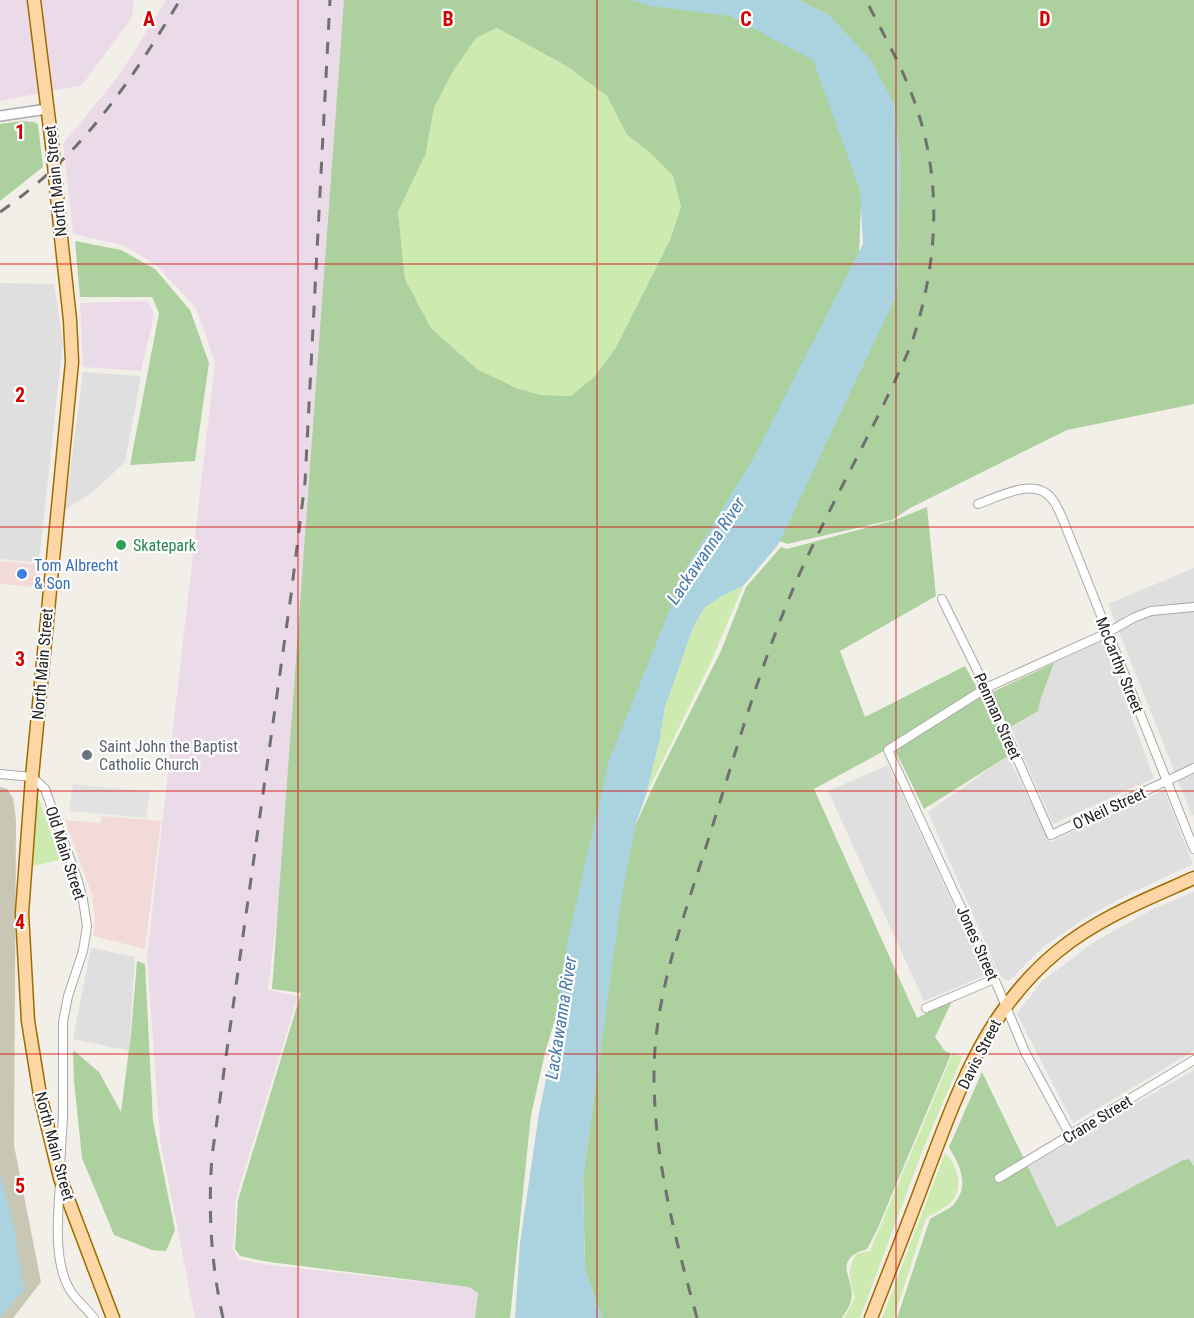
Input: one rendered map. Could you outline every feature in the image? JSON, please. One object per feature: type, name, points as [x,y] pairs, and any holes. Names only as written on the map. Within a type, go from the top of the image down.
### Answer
[{"type":"main road","name":"North Main Street","points":[[34,0],[52,145],[70,320],[72,362],[32,777],[22,913],[28,1021],[40,1095],[60,1178],[113,1318]]},
{"type":"main road","name":"Davis Street","points":[[871,1318],[966,1075],[986,1034],[1005,1006],[1042,965],[1085,931],[1194,878]]},
{"type":"street","points":[[0,116],[47,109]]},
{"type":"street","name":"McCarthy Street","points":[[978,504],[1026,488],[1038,489],[1052,498],[1063,519],[1194,849]]},
{"type":"street","name":"Penman Street","points":[[942,599],[986,688],[1051,835]]},
{"type":"street","points":[[986,688],[1150,611],[1194,608]]},
{"type":"street","name":"Jones Street","points":[[986,688],[888,750],[994,979],[1025,1052],[1070,1135]]},
{"type":"street","name":"O'Neil Street","points":[[1051,835],[1194,768]]},
{"type":"street","points":[[0,774],[32,777]]},
{"type":"street","name":"Old Main Street","points":[[32,777],[45,789],[78,881],[87,926],[83,951],[68,996],[63,1022],[63,1117],[57,1231],[61,1262],[70,1290],[94,1318]]},
{"type":"street","points":[[926,1008],[994,979]]},
{"type":"street","name":"Crane Street","points":[[999,1178],[1194,1059]]},
{"type":"shaded area","points":[[0,0],[134,0],[132,18],[82,85],[0,101]]},
{"type":"shaded area","points":[[166,0],[351,0],[291,795],[268,990],[298,996],[236,1198],[233,1249],[238,1259],[268,1265],[469,1287],[478,1293],[475,1318],[195,1318],[160,1139],[147,956],[215,362],[196,308],[156,265],[123,245],[73,234],[63,144],[120,74]]},
{"type":"shaded area","points":[[0,283],[54,284],[63,341],[39,563],[0,559]]},
{"type":"shaded area","points":[[148,301],[154,315],[141,371],[83,367],[80,303]]},
{"type":"shaded area","points":[[83,372],[141,376],[125,462],[94,491],[65,510]]},
{"type":"shaded area","points":[[0,561],[40,565],[37,587],[0,584]]},
{"type":"shaded area","points":[[1194,568],[1194,815],[1192,816],[1108,604]]},
{"type":"shaded area","points":[[1103,640],[1154,778],[1053,824],[1011,728],[1038,711],[1054,663]]},
{"type":"shaded area","points":[[1008,756],[1050,842],[1164,790],[1193,864],[1127,895],[1084,919],[1043,947],[1009,981],[1000,976],[928,812]]},
{"type":"shaded area","points":[[888,765],[986,975],[924,1001],[828,791]]},
{"type":"shaded area","points":[[73,784],[150,792],[146,818],[69,811]]},
{"type":"shaded area","points":[[0,787],[7,789],[13,798],[16,820],[14,1145],[41,1282],[13,1318],[0,1318]]},
{"type":"shaded area","points":[[102,816],[161,821],[145,949],[94,936],[95,917],[92,895],[65,820],[100,823]]},
{"type":"shaded area","points":[[1194,892],[1194,1051],[1073,1123],[1017,1014],[1041,982],[1094,942],[1155,908]]},
{"type":"shaded area","points":[[91,948],[135,957],[129,1051],[73,1039]]},
{"type":"shaded area","points":[[1194,1070],[1194,1166],[1189,1159],[1183,1160],[1057,1227],[1027,1166]]},
{"type":"green space","points":[[344,0],[675,0],[739,9],[820,56],[862,183],[859,253],[747,488],[602,861],[545,1053],[531,1115],[510,1318],[475,1318],[478,1293],[469,1287],[269,1262],[240,1256],[235,1249],[238,1200],[301,993],[272,989]],"holes":[[[497,28],[568,67],[607,96],[627,135],[649,152],[673,176],[681,207],[670,240],[615,349],[595,376],[571,396],[541,395],[516,388],[477,369],[431,328],[405,279],[398,212],[426,153],[434,108],[452,73],[476,38]]]},
{"type":"green space","points":[[798,0],[1194,0],[1194,404],[1067,430],[910,508],[892,520],[787,544],[777,540],[897,294],[900,161],[894,104],[829,15]]},
{"type":"green space","points":[[497,28],[568,67],[607,96],[627,135],[649,152],[673,176],[681,207],[670,240],[615,349],[595,376],[571,396],[541,395],[516,388],[477,369],[431,328],[405,279],[398,212],[426,153],[434,108],[452,73],[476,38]]},
{"type":"green space","points":[[22,121],[38,124],[43,167],[0,201],[0,124]]},
{"type":"green space","points":[[75,241],[121,250],[155,269],[190,310],[209,363],[195,461],[130,465],[159,313],[152,297],[80,297]]},
{"type":"green space","points":[[927,507],[936,596],[840,651],[865,717],[965,666],[982,697],[1054,663],[1038,711],[999,734],[1008,756],[924,809],[891,742],[882,752],[814,789],[917,1018],[953,999],[935,1037],[944,1050],[951,1054],[877,1230],[867,1249],[849,1259],[847,1271],[852,1293],[850,1303],[842,1318],[602,1318],[585,1269],[583,1178],[622,890],[635,826],[721,651],[746,587],[781,547],[787,549],[895,520]]},
{"type":"green space","points":[[743,586],[711,662],[646,795],[665,707],[693,628],[704,608]]},
{"type":"green space","points":[[37,798],[60,860],[32,866]]},
{"type":"green space","points":[[137,961],[145,964],[153,1121],[175,1230],[166,1251],[152,1250],[114,1235],[82,1158],[74,1081],[73,1050],[99,1072],[121,1112]]},
{"type":"green space","points":[[953,1053],[962,1057],[922,1152],[860,1318],[844,1318],[855,1298],[850,1276],[853,1261],[856,1254],[870,1251]]},
{"type":"green space","points":[[982,1072],[1057,1227],[1183,1160],[1189,1159],[1194,1166],[1194,1318],[897,1318],[930,1219],[952,1206],[962,1190],[960,1168],[949,1147]]},
{"type":"green space","points":[[945,1153],[957,1172],[957,1193],[948,1205],[926,1218],[894,1318],[882,1318]]},
{"type":"water","name":"Lackawanna River","points":[[631,0],[798,0],[829,15],[871,60],[894,104],[900,161],[897,294],[778,545],[743,586],[704,608],[693,628],[665,707],[646,795],[635,826],[621,902],[583,1178],[585,1269],[602,1318],[515,1318],[520,1243],[539,1113],[552,1050],[566,948],[609,760],[687,567],[754,457],[863,244],[860,190],[813,60],[730,16],[650,6]]},
{"type":"water","points":[[0,1172],[14,1228],[24,1290],[0,1317]]},
{"type":"railway","points":[[0,212],[56,167],[80,142],[142,61],[180,0]]},
{"type":"railway","points":[[223,1318],[212,1237],[210,1197],[212,1156],[305,482],[330,0]]},
{"type":"railway","points":[[697,1318],[667,1198],[658,1137],[655,1106],[655,1046],[664,989],[687,905],[774,636],[815,540],[911,345],[920,314],[932,250],[933,186],[921,122],[900,67],[866,0]]},
{"type":"place","name":"Skatepark","points":[[121,545]]},
{"type":"place","name":"Tom Albrecht & Son","points":[[22,574]]},
{"type":"place","name":"Saint John the Baptist Catholic Church","points":[[87,755]]}]
